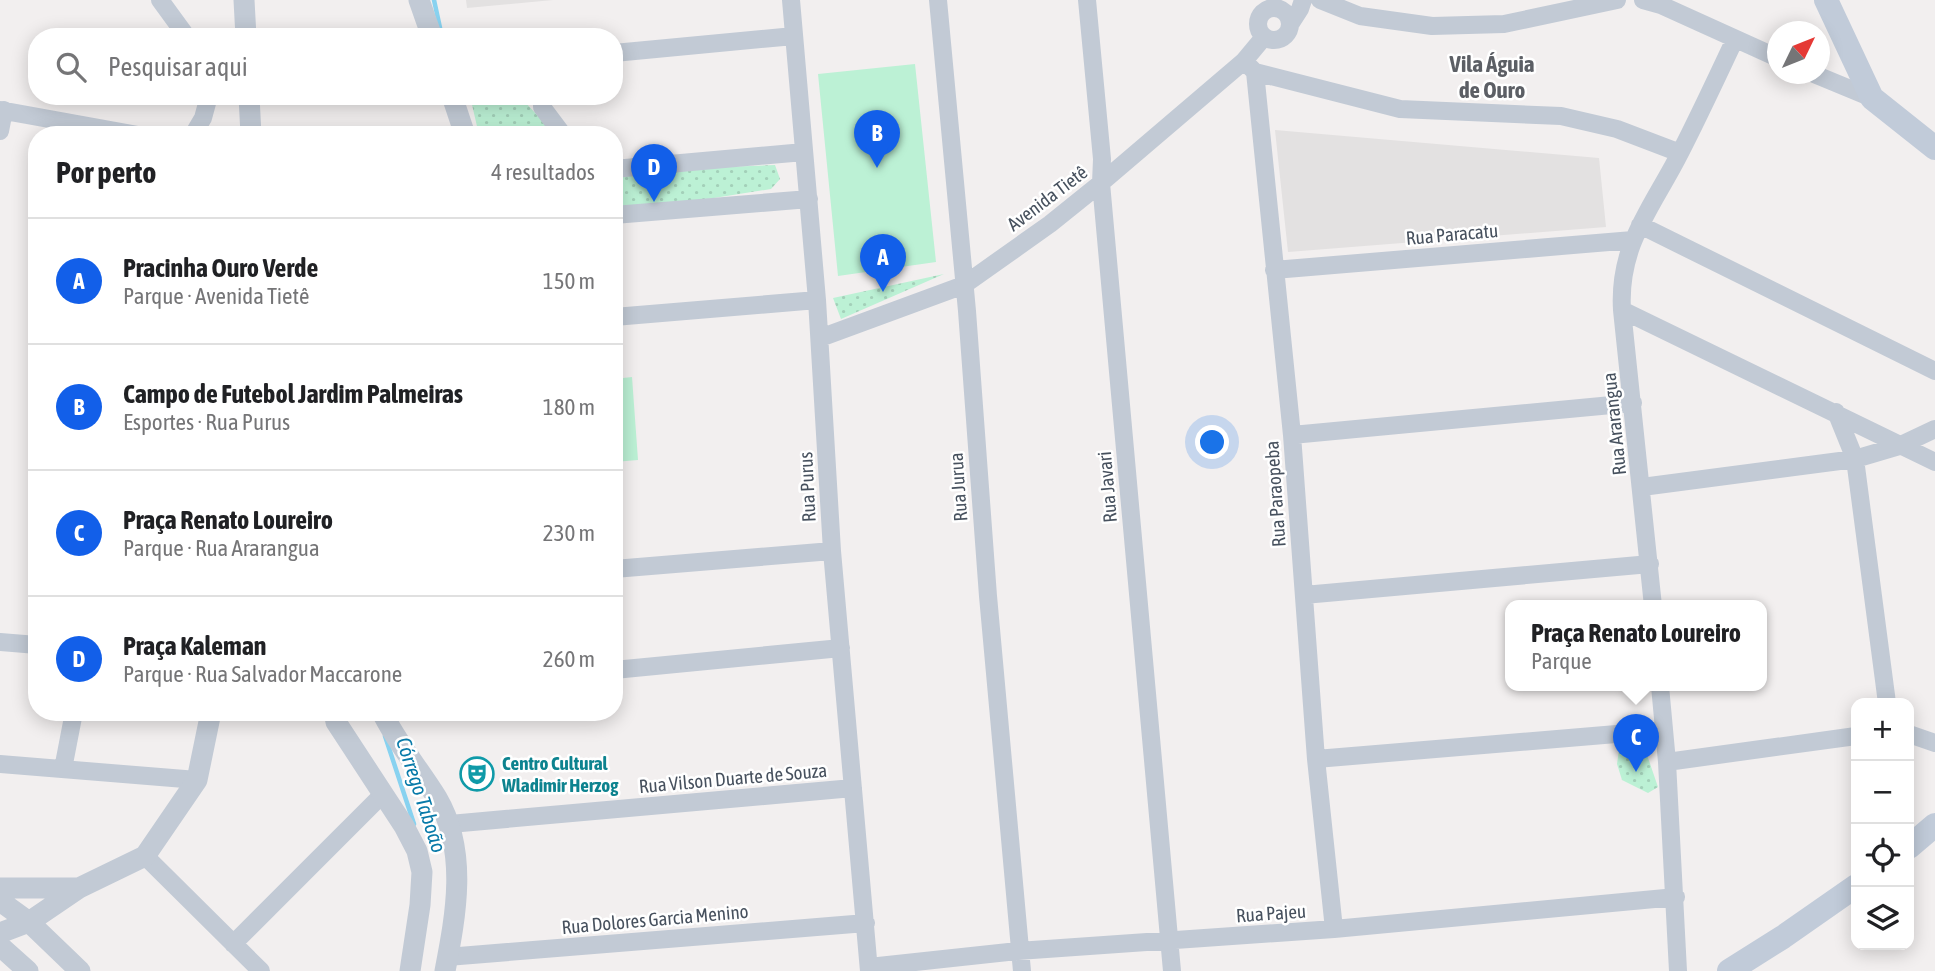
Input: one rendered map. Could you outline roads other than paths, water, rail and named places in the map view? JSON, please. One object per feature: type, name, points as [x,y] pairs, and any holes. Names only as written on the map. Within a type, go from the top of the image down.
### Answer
[{"type":"main road","points":[[1826,0],[1872,99],[1935,148]]},
{"type":"main road","points":[[1914,843],[1935,825]]},
{"type":"main road","points":[[1733,970],[1855,887]]},
{"type":"street","points":[[244,0],[246,28]]},
{"type":"street","points":[[419,0],[429,28]]},
{"type":"street","name":"Rua Purus","points":[[791,0],[820,338],[832,551],[869,969]]},
{"type":"street","name":"Rua Jurua","points":[[938,0],[1021,971]]},
{"type":"street","name":"Rua Javari","points":[[1087,0],[1172,971]]},
{"type":"street","points":[[1256,0],[1261,28],[1274,40],[1284,37],[1303,0]]},
{"type":"street","points":[[1320,0],[1360,16],[1432,26],[1504,24],[1617,0]]},
{"type":"street","points":[[1643,0],[1661,5],[1767,53]]},
{"type":"street","points":[[155,1],[179,28]]},
{"type":"street","points":[[1261,28],[1264,11],[1280,3],[1291,23]]},
{"type":"street","name":"Avenida Tietê","points":[[820,338],[964,285],[1050,224],[1250,66],[1261,28]]},
{"type":"street","points":[[623,52],[794,36]]},
{"type":"street","name":"Rua Ararangua","points":[[1653,600],[1622,310],[1624,264],[1636,232],[1681,153],[1735,39]]},
{"type":"street","points":[[1250,66],[1399,109],[1561,116],[1617,128],[1681,153]]},
{"type":"street","name":"Rua Paraopeba","points":[[1250,66],[1292,435],[1316,759],[1334,929]]},
{"type":"street","points":[[1830,81],[1872,99]]},
{"type":"street","points":[[198,126],[207,105]]},
{"type":"street","points":[[249,105],[251,126]]},
{"type":"street","points":[[455,105],[462,126]]},
{"type":"street","points":[[544,105],[557,126]]},
{"type":"street","points":[[0,131],[2,110],[87,126]]},
{"type":"street","points":[[623,168],[804,152]]},
{"type":"street","points":[[623,214],[808,199]]},
{"type":"street","points":[[1636,232],[1935,371]]},
{"type":"street","name":"Rua Paracatu","points":[[1274,270],[1636,232]]},
{"type":"street","points":[[623,316],[817,300]]},
{"type":"street","points":[[1622,310],[1836,412],[1899,446],[1935,461]]},
{"type":"street","points":[[1292,435],[1633,403]]},
{"type":"street","points":[[1836,412],[1855,459],[1887,698]]},
{"type":"street","points":[[1642,486],[1855,459],[1899,446],[1935,429]]},
{"type":"street","points":[[623,568],[832,551]]},
{"type":"street","points":[[1304,595],[1650,564]]},
{"type":"street","points":[[0,642],[28,644]]},
{"type":"street","points":[[623,669],[841,648]]},
{"type":"street","points":[[1660,691],[1678,971]]},
{"type":"street","points":[[63,769],[72,721]]},
{"type":"street","points":[[0,933],[29,922],[79,888],[145,856],[197,780],[209,721]]},
{"type":"street","points":[[336,721],[413,843],[422,872],[410,971]]},
{"type":"street","points":[[388,721],[438,800],[450,824],[458,866],[446,964]]},
{"type":"street","points":[[1316,759],[1664,730]]},
{"type":"street","points":[[1914,736],[1935,743]]},
{"type":"street","points":[[1667,762],[1851,737]]},
{"type":"street","points":[[0,764],[197,780]]},
{"type":"street","name":"Rua Vilson Duarte de Souza","points":[[450,824],[853,789]]},
{"type":"street","points":[[233,944],[382,795]]},
{"type":"street","points":[[145,856],[261,971]]},
{"type":"street","points":[[0,888],[79,888]]},
{"type":"street","name":"Rua Pajeu","points":[[869,969],[1018,951],[1334,929],[1675,897]]},
{"type":"street","points":[[0,901],[29,922],[80,971]]},
{"type":"street","name":"Rua Dolores Garcia Menino","points":[[446,964],[866,923]]},
{"type":"street","points":[[0,946],[28,971]]},
{"type":"waterway","name":"Córrego Taboão","points":[[434,0],[440,28]]},
{"type":"waterway","name":"Córrego Taboão","points":[[385,736],[414,824]]},
{"type":"place","name":"Campo de Futebol Jardim Palmeiras","points":[[877,168]]},
{"type":"place","name":"Praça Kaleman","points":[[654,202]]},
{"type":"place","name":"Pracinha Ouro Verde","points":[[883,292]]},
{"type":"place","name":"Praça Renato Loureiro","points":[[1636,772]]},
{"type":"place","name":"Centro Cultural Wladimir Herzog","points":[[477,774]]},
{"type":"district","name":"Vila Águia de Ouro","points":[[1492,77]]}]
